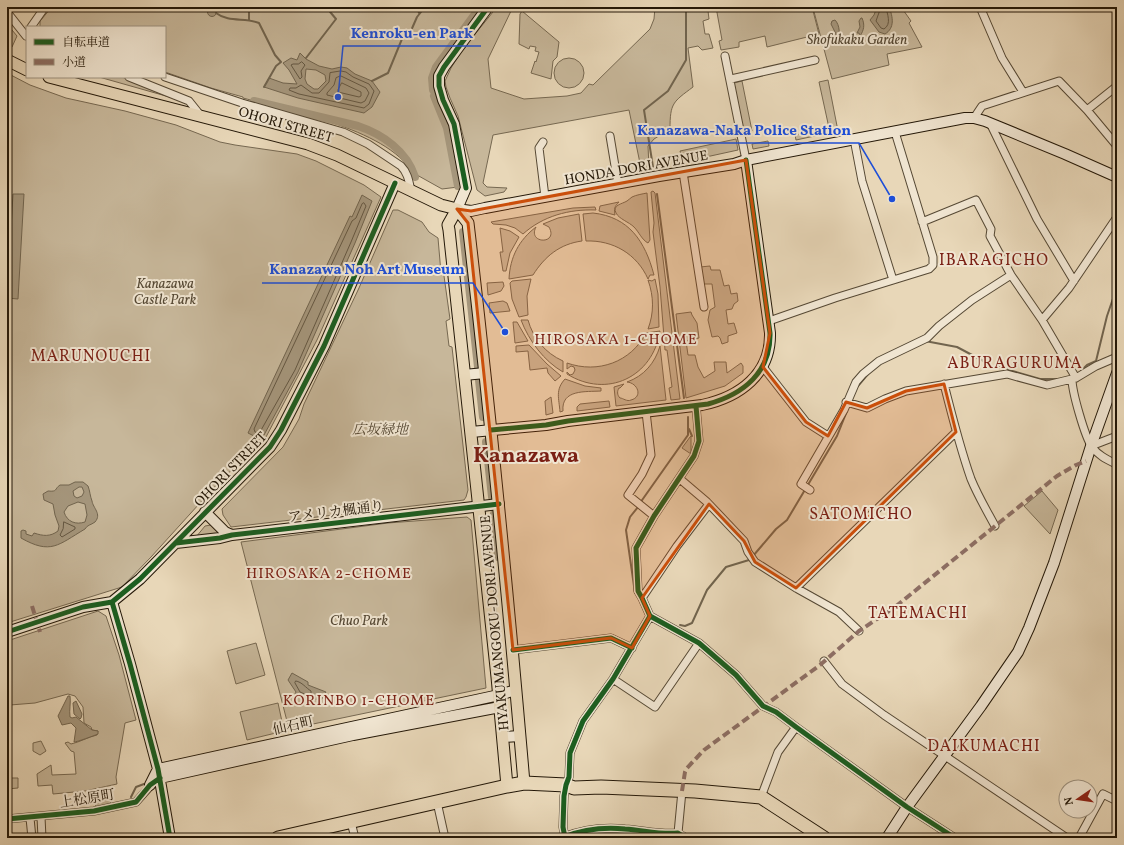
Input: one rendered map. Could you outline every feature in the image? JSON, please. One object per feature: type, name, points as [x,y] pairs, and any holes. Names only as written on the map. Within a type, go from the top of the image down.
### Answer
[{"type":"highway","points":[[278,838],[524,783],[566,785],[574,788],[601,787],[682,791],[761,798],[824,838]]},
{"type":"main road","points":[[7,60],[26,70]]},
{"type":"main road","name":"OHORI STREET","points":[[53,78],[308,144],[337,155],[395,184]]},
{"type":"main road","points":[[395,184],[441,205],[457,209]]},
{"type":"main road","name":"HYAKUMANGOKU-DORI AVENUE","points":[[507,786],[499,695],[448,225],[457,209],[468,223],[499,504],[524,783]]},
{"type":"street","points":[[33,26],[45,7]]},
{"type":"street","name":"HYAKUMANGOKU-DORI AVENUE","points":[[457,209],[466,188],[454,124],[443,100],[439,86],[440,76],[444,66],[488,7]]},
{"type":"street","points":[[980,7],[1002,58],[1023,92]]},
{"type":"street","points":[[7,12],[26,35]]},
{"type":"street","points":[[470,432],[546,425],[568,421],[696,406],[714,402],[731,395],[751,381],[763,367],[768,356],[770,344],[769,321],[746,160],[726,56]]},
{"type":"street","points":[[731,79],[814,60]]},
{"type":"street","points":[[166,76],[242,103],[344,132],[360,140],[406,170],[411,191]]},
{"type":"street","points":[[131,78],[189,101],[200,116]]},
{"type":"street","points":[[974,118],[982,106],[1059,81],[1087,110],[1117,146]]},
{"type":"street","points":[[1087,110],[1117,86]]},
{"type":"street","name":"HONDA DORI AVENUE","points":[[457,209],[471,211],[734,164],[746,160],[965,118],[974,118],[990,123],[1117,177]]},
{"type":"street","points":[[990,123],[1037,219],[1074,281]]},
{"type":"street","points":[[769,321],[835,298],[928,269],[933,265],[933,257],[895,132]]},
{"type":"street","points":[[610,136],[618,184]]},
{"type":"street","points":[[854,140],[862,181],[893,280]]},
{"type":"street","points":[[543,142],[539,148],[544,197]]},
{"type":"street","points":[[683,172],[704,307]]},
{"type":"street","name":"OHORI STREET","points":[[7,632],[83,607],[112,602],[140,579],[270,447],[281,430],[324,346],[395,184]]},
{"type":"street","points":[[922,222],[976,200],[991,230],[990,236],[1011,275],[1042,320],[1074,378],[1077,405],[1091,446],[1099,455],[1114,463]]},
{"type":"street","points":[[1042,320],[1074,281],[1117,217]]},
{"type":"street","points":[[810,490],[801,484],[844,410],[846,402],[856,382],[863,374],[878,361],[927,338],[939,326],[972,300],[1011,275]]},
{"type":"street","points":[[846,402],[867,408],[885,398],[906,391],[944,384],[980,380],[1007,374],[1047,385],[1074,378],[1117,357]]},
{"type":"street","points":[[763,367],[806,422],[828,436]]},
{"type":"street","points":[[464,375],[485,373]]},
{"type":"street","points":[[887,838],[907,807],[945,756],[1018,652],[1054,563],[1091,446],[1117,373]]},
{"type":"street","points":[[944,384],[956,432],[971,479],[995,526]]},
{"type":"street","points":[[696,406],[699,441],[694,456],[654,516],[636,548],[638,591],[650,616],[699,643],[736,675],[763,706],[776,712],[907,807],[956,838]]},
{"type":"street","points":[[646,412],[651,455],[642,474],[628,495],[654,516]]},
{"type":"street","points":[[796,588],[956,432]]},
{"type":"street","points":[[1091,446],[1117,436]]},
{"type":"street","points":[[680,479],[709,504],[744,541],[748,552],[755,562],[796,588],[839,612],[859,631]]},
{"type":"street","name":"アメリカ楓通り","points":[[176,543],[220,538],[232,535],[499,504]]},
{"type":"street","points":[[642,598],[677,546],[709,504]]},
{"type":"street","points":[[205,512],[225,532],[232,535]]},
{"type":"street","points":[[112,602],[159,774],[170,838]]},
{"type":"street","points":[[650,616],[613,679],[583,721],[570,753],[569,777],[566,785],[563,827],[564,838],[591,829],[626,828],[666,836],[678,833],[686,838]]},
{"type":"street","points":[[513,650],[611,638],[632,648]]},
{"type":"street","points":[[613,679],[656,708],[699,643]]},
{"type":"street","points":[[824,661],[842,684],[884,715],[1068,838]]},
{"type":"street","name":"仙石町","points":[[159,774],[352,731],[516,690]]},
{"type":"street","name":"仙石町","points":[[352,731],[500,707]]},
{"type":"street","points":[[761,798],[778,752],[796,727]]},
{"type":"street","points":[[503,737],[520,736]]},
{"type":"street","points":[[150,785],[159,774]]},
{"type":"street","name":"上松原町","points":[[7,819],[94,811],[136,802],[150,785]]},
{"type":"street","points":[[678,833],[682,791]]},
{"type":"street","points":[[1079,838],[1103,794],[1115,800],[1117,798]]},
{"type":"street","points":[[437,802],[445,838]]},
{"type":"street","points":[[41,817],[42,838]]},
{"type":"street","points":[[30,818],[32,838]]},
{"type":"street","points":[[351,822],[355,838]]},
{"type":"highlighted area","points":[[746,160],[770,333],[763,367],[806,422],[828,436],[846,402],[867,408],[906,391],[944,384],[956,432],[796,588],[755,562],[744,541],[709,504],[642,598],[650,616],[632,648],[611,638],[513,650],[468,223],[457,209],[471,211]]},
{"type":"green space","points":[[52,7],[479,7],[436,66],[431,79],[433,96],[446,128],[458,187],[442,189],[417,175],[414,177],[403,161],[386,147],[364,135],[312,116],[243,98],[166,72],[166,26],[40,26],[40,21]]},
{"type":"green space","points":[[497,7],[507,7],[511,11],[488,59],[491,88],[524,99],[567,96],[581,93],[589,84],[593,85],[650,29],[654,19],[655,7],[711,7],[708,11],[709,19],[703,21],[705,34],[709,34],[713,48],[702,50],[698,46],[688,48],[693,87],[681,96],[674,104],[671,114],[670,129],[654,139],[648,146],[649,167],[641,168],[629,110],[493,135],[483,183],[487,187],[507,188],[504,192],[485,196],[477,190],[458,116],[450,98],[445,81],[463,49]]},
{"type":"green space","points":[[716,7],[812,7],[819,34],[767,47],[765,36],[739,42],[739,47],[721,50],[719,41],[722,40]]},
{"type":"green space","name":"Shofukaku Garden","points":[[901,7],[911,21],[909,23],[922,47],[887,54],[889,65],[832,79],[813,8]]},
{"type":"green space","points":[[522,11],[559,42],[557,57],[553,61],[551,79],[531,73],[539,52],[535,51],[536,47],[530,46],[529,49],[519,44],[520,14]]},
{"type":"green space","points":[[7,24],[17,36],[12,47],[7,44]]},
{"type":"green space","points":[[569,58],[580,62],[584,73],[580,84],[569,88],[558,84],[554,73],[558,62]]},
{"type":"green space","name":"Kanazawa Castle Park","points":[[7,73],[30,85],[66,98],[125,111],[176,125],[220,142],[297,154],[316,161],[364,185],[381,197],[317,340],[266,437],[219,482],[122,587],[7,623]]},
{"type":"green space","points":[[103,78],[124,78],[173,98]]},
{"type":"green space","points":[[828,80],[838,131],[796,140],[795,135],[829,128],[819,82]]},
{"type":"green space","points":[[742,81],[752,131],[744,133],[734,83]]},
{"type":"green space","points":[[736,139],[738,150],[683,162],[680,151]]},
{"type":"green space","points":[[768,141],[769,146],[753,149],[752,144]]},
{"type":"green space","points":[[653,191],[655,193],[680,399],[671,400],[669,388],[672,387],[667,350],[665,350],[660,287],[653,232],[654,223],[651,192]]},
{"type":"green space","points":[[647,193],[650,240],[648,243],[634,227],[617,215],[615,210],[616,206],[628,201],[632,197]]},
{"type":"green space","points":[[619,202],[614,211],[615,215],[599,211],[600,206]]},
{"type":"green space","points":[[595,207],[596,210],[566,212],[548,218],[523,234],[515,228],[506,225],[493,224],[491,222],[573,208]]},
{"type":"green space","name":"広坂緑地","points":[[393,210],[398,210],[422,222],[429,232],[438,238],[441,273],[444,276],[450,319],[446,321],[449,346],[452,347],[468,490],[466,497],[464,500],[231,527],[223,515],[222,509],[283,447],[299,419],[304,404],[359,288]]},
{"type":"green space","points":[[593,213],[606,215],[626,225],[634,233],[646,252],[654,275],[650,275],[648,279],[643,270],[631,256],[615,246],[596,241],[586,241],[583,214]]},
{"type":"green space","points":[[579,214],[582,241],[567,245],[554,252],[543,262],[533,275],[509,279],[511,263],[516,250],[530,232],[536,227],[534,233],[536,237],[543,240],[547,239],[550,237],[551,233],[549,227],[543,224],[558,218]]},
{"type":"green space","points":[[500,228],[510,231],[519,237],[510,253],[506,271],[503,271],[500,252],[503,252]]},
{"type":"green space","points":[[710,266],[711,270],[720,270],[724,286],[729,285],[731,294],[737,293],[738,301],[734,304],[732,309],[726,310],[728,324],[734,323],[737,333],[728,336],[728,342],[722,344],[718,336],[712,337],[708,320],[710,310],[715,307],[712,284],[703,284],[700,267]]},
{"type":"green space","points":[[531,279],[527,296],[528,315],[519,317],[512,299],[510,283],[512,281]]},
{"type":"green space","points":[[655,279],[658,294],[659,327],[648,329],[652,305],[648,280],[652,281]]},
{"type":"green space","points":[[503,282],[504,286],[501,291],[488,295],[487,283]]},
{"type":"green space","points":[[503,301],[507,303],[510,311],[490,313],[489,303]]},
{"type":"green space","points":[[691,312],[697,323],[699,338],[686,341],[688,355],[695,355],[698,367],[704,378],[715,371],[714,362],[726,362],[727,373],[741,363],[743,366],[743,373],[725,386],[686,398],[676,314]]},
{"type":"green space","points":[[521,320],[528,320],[533,333],[545,349],[563,361],[563,372],[543,356],[538,350],[524,328]]},
{"type":"green space","points":[[513,322],[517,322],[528,341],[515,343]]},
{"type":"green space","points":[[660,331],[656,347],[648,361],[638,371],[626,379],[612,384],[597,384],[582,381],[567,374],[567,372],[570,375],[573,374],[575,370],[574,367],[571,366],[567,369],[567,363],[590,367],[612,363],[623,358],[632,351],[640,343],[646,333]]},
{"type":"green space","points":[[529,345],[561,376],[555,381],[548,373],[547,368],[530,370],[528,351],[516,352],[516,346]]},
{"type":"green space","points":[[660,346],[666,400],[616,406],[614,387],[624,384],[618,389],[619,397],[628,401],[635,398],[638,390],[634,385],[627,382],[639,376],[648,368],[655,358]]},
{"type":"green space","points":[[565,379],[585,386],[601,388],[601,391],[582,392],[570,395],[563,404],[563,411],[560,412],[559,391]]},
{"type":"green space","points":[[551,397],[553,413],[546,415],[545,401]]},
{"type":"green space","points":[[609,401],[610,407],[577,411],[577,407],[580,404]]},
{"type":"green space","points":[[691,436],[691,454],[682,448]]},
{"type":"green space","points":[[1042,491],[1058,510],[1050,534],[1024,506]]},
{"type":"green space","name":"Chuo Park","points":[[467,517],[471,520],[486,688],[289,729],[241,542],[388,523]]},
{"type":"green space","points":[[211,525],[219,533],[219,535],[196,537],[205,526]]},
{"type":"green space","points":[[98,611],[106,616],[119,655],[136,720],[125,723],[116,777],[117,784],[85,791],[53,794],[52,785],[38,786],[37,774],[51,765],[52,775],[76,774],[74,752],[71,751],[65,743],[68,742],[71,744],[97,735],[98,731],[92,730],[91,727],[84,723],[83,707],[75,696],[68,694],[35,703],[10,705],[7,707],[7,641]]},
{"type":"green space","points":[[256,643],[265,675],[236,684],[227,651]]},
{"type":"green space","points":[[278,703],[284,731],[247,740],[240,712]]},
{"type":"green space","points":[[41,741],[46,751],[40,755],[33,751],[33,743]]},
{"type":"green space","points":[[7,778],[18,778],[18,788],[7,789]]},
{"type":"green space","points":[[108,793],[111,804],[96,807],[94,796]]},
{"type":"water","points":[[212,7],[217,12],[212,17],[207,12]]},
{"type":"water","points":[[877,7],[889,7],[892,25],[885,34],[879,32],[870,20]]},
{"type":"water","points":[[861,18],[864,23],[864,27],[860,36],[859,33],[857,33],[860,27],[859,21]]},
{"type":"water","points":[[835,20],[839,27],[839,33],[838,41],[835,43],[836,34],[831,24],[832,21]]},
{"type":"water","points":[[300,53],[306,59],[319,66],[332,69],[341,67],[347,68],[355,74],[372,81],[380,92],[372,107],[364,113],[298,98],[264,87],[269,78],[283,83],[297,84],[283,63],[291,58],[297,60]],"holes":[[[306,69],[316,70],[325,75],[326,81],[318,89],[314,89],[307,84],[305,79]]]},
{"type":"water","points":[[13,194],[24,194],[18,299],[7,298]]},
{"type":"water","points":[[362,195],[372,201],[355,243],[298,372],[264,435],[260,439],[248,433],[350,216],[352,217]]},
{"type":"water","points":[[75,482],[83,482],[88,486],[98,516],[95,522],[68,540],[54,546],[40,546],[21,538],[21,531],[23,530],[26,531],[26,534],[32,536],[34,533],[46,535],[58,531],[59,526],[53,504],[44,500],[43,494],[48,491],[55,491],[60,485],[69,485]],"holes":[[[79,487],[82,487],[84,492],[82,496],[77,498],[74,496],[73,491]],[[78,502],[85,504],[87,515],[85,522],[75,523],[67,518],[64,512],[68,506]]]},
{"type":"water","points":[[292,673],[308,682],[308,685],[326,692],[321,700],[310,698],[309,701],[295,694],[296,692],[288,680]]},
{"type":"water","points":[[68,696],[70,696],[70,717],[76,717],[92,730],[98,731],[98,734],[74,742],[76,728],[71,723],[62,725],[58,716]]},
{"type":"water","points":[[76,701],[82,714],[80,719],[74,714],[73,703]]},
{"type":"waterway","points":[[249,7],[249,20]]},
{"type":"waterway","points":[[306,58],[336,19],[326,7]]},
{"type":"waterway","points":[[417,7],[419,13]]},
{"type":"waterway","points":[[372,81],[388,73],[404,34],[410,33],[417,17],[425,7]]},
{"type":"waterway","points":[[433,90],[432,78],[436,67],[480,7]]},
{"type":"waterway","points":[[653,167],[644,110],[668,91],[686,60],[686,7]]},
{"type":"waterway","points":[[216,13],[226,18],[248,20],[259,23],[275,55],[281,62],[276,66],[264,87]]},
{"type":"waterway","points":[[434,96],[447,128],[458,186]]},
{"type":"waterway","points":[[254,101],[367,129],[384,139],[400,152],[406,159],[415,177]]},
{"type":"waterway","points":[[657,194],[684,398]]},
{"type":"waterway","points":[[463,232],[478,367]]},
{"type":"waterway","points":[[1081,371],[1087,365],[1096,361],[1107,316],[1117,287]]},
{"type":"waterway","points":[[925,341],[957,347],[991,365]]},
{"type":"waterway","points":[[995,366],[1040,379],[1061,379]]},
{"type":"waterway","points":[[858,386],[868,374]]},
{"type":"waterway","points":[[479,380],[483,417]]},
{"type":"waterway","points":[[753,556],[776,529],[787,520],[837,436],[847,411]]},
{"type":"waterway","points":[[640,503],[688,435],[688,417]]},
{"type":"waterway","points":[[689,429],[692,436]]},
{"type":"waterway","points":[[486,442],[492,497]]},
{"type":"waterway","points":[[635,593],[626,530],[630,517],[638,507]]},
{"type":"waterway","points":[[494,514],[498,557]]},
{"type":"waterway","points":[[680,625],[685,626],[692,623],[707,590],[726,567],[749,560]]},
{"type":"waterway","points":[[131,797],[136,787],[144,784]]},
{"type":"marked path","points":[[682,791],[687,768],[704,750],[820,665],[859,631],[895,607],[1057,476],[1086,461]]},
{"type":"marked path","points":[[32,606],[40,632]]},
{"type":"cycle path","points":[[466,188],[454,124],[443,100],[439,86],[439,76],[488,7]]},
{"type":"cycle path","points":[[491,430],[546,425],[708,404],[733,394],[753,379],[766,359],[770,333],[746,160]]},
{"type":"cycle path","points":[[7,632],[83,607],[112,602],[140,579],[270,447],[281,430],[324,346],[395,183]]},
{"type":"cycle path","points":[[696,406],[699,441],[694,456],[654,516],[636,548],[638,591],[650,616],[699,643],[736,675],[763,706],[776,712],[907,807],[955,838]]},
{"type":"cycle path","points":[[176,543],[220,538],[232,535],[499,504]]},
{"type":"cycle path","points":[[112,602],[158,769],[170,838]]},
{"type":"cycle path","points":[[565,838],[563,827],[564,796],[569,777],[570,753],[583,721],[613,679],[650,616]]},
{"type":"cycle path","points":[[513,650],[611,638],[632,648]]},
{"type":"cycle path","points":[[7,819],[94,811],[136,802],[150,785],[160,778]]},
{"type":"cycle path","points":[[564,837],[587,830],[609,828],[678,833],[686,838]]},
{"type":"place","name":"Kenroku-en Park","points":[[338,97]]},
{"type":"place","name":"Kanazawa-Naka Police Station","points":[[892,199]]},
{"type":"place","name":"Kanazawa Noh Art Museum","points":[[505,332]]},
{"type":"district","name":"IBARAGICHO","points":[[994,259]]},
{"type":"district","name":"HIROSAKA 1-CHOME","points":[[616,339]]},
{"type":"district","name":"MARUNOUCHI","points":[[91,355]]},
{"type":"district","name":"ABURAGURUMA","points":[[1015,362]]},
{"type":"district","name":"Kanazawa","points":[[526,454]]},
{"type":"district","name":"SATOMICHO","points":[[861,513]]},
{"type":"district","name":"HIROSAKA 2-CHOME","points":[[329,573]]},
{"type":"district","name":"TATEMACHI","points":[[918,612]]},
{"type":"district","name":"KORINBO 1-CHOME","points":[[359,700]]},
{"type":"district","name":"DAIKUMACHI","points":[[984,745]]}]
